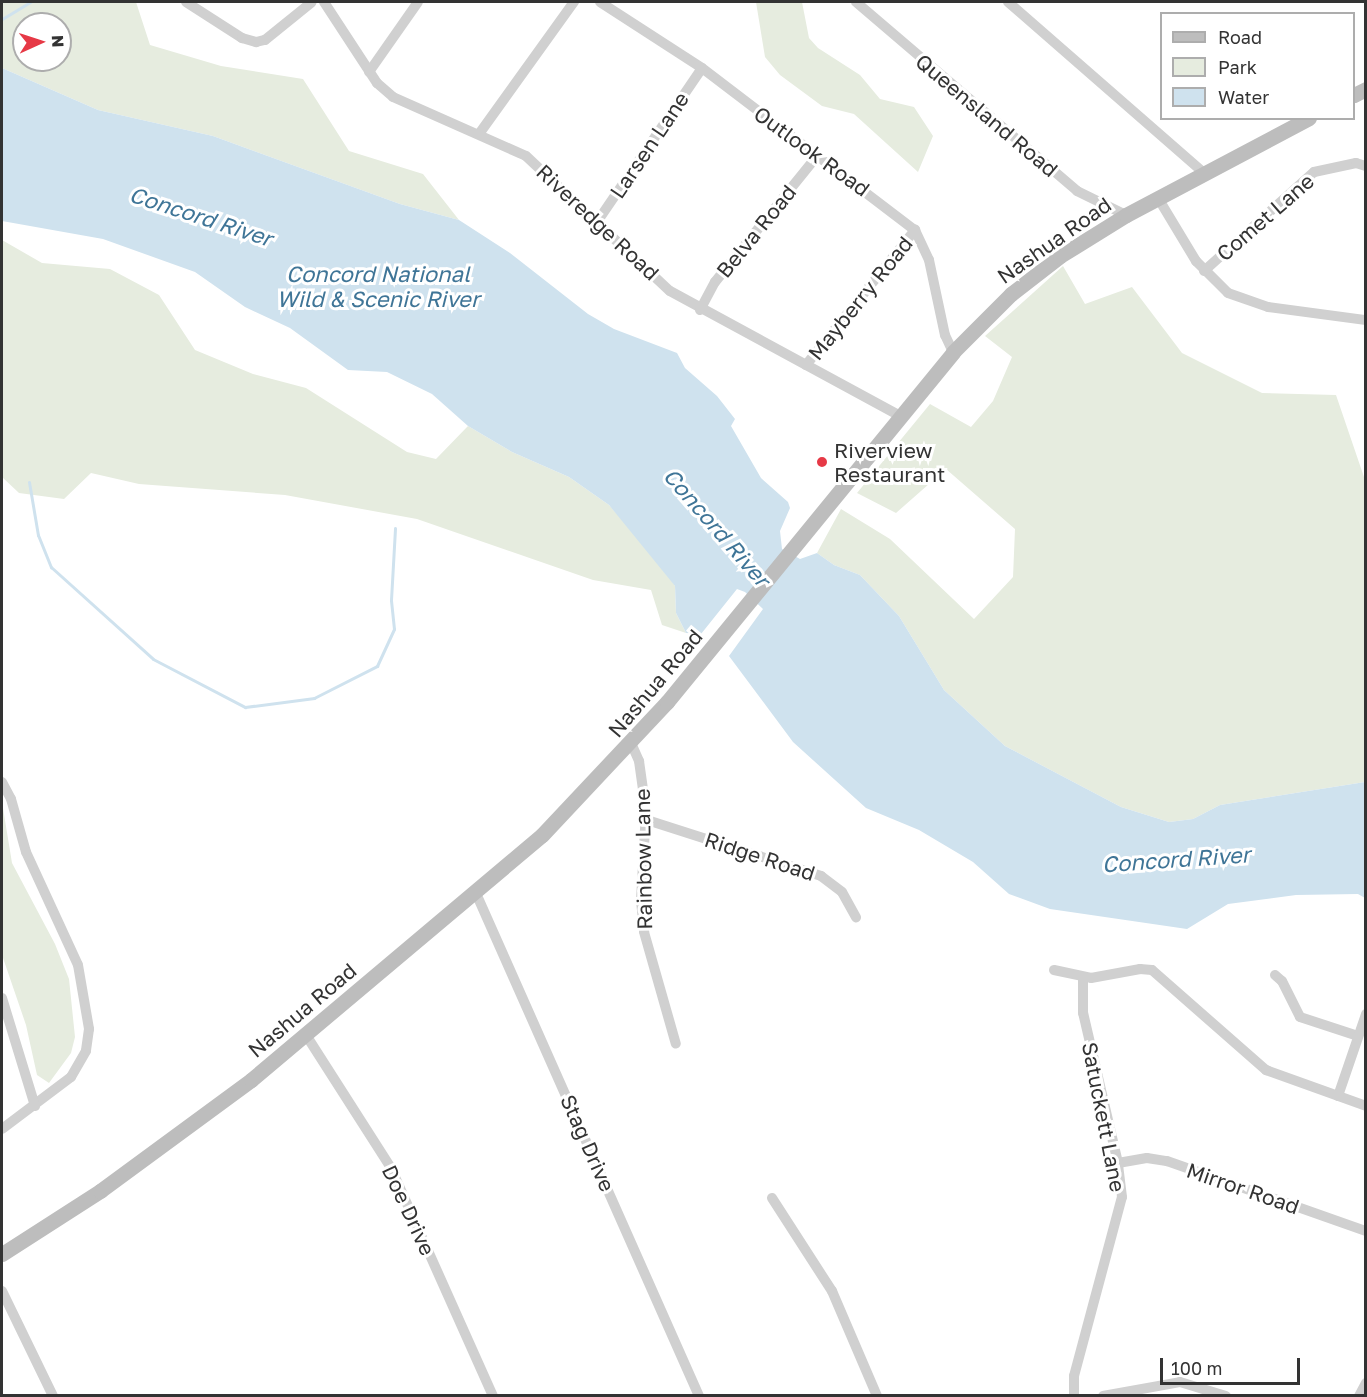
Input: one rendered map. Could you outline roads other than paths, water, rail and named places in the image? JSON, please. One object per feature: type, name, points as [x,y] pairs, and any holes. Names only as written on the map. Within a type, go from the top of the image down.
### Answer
[{"type":"main road","name":"Nashua Road","points":[[2,1254],[141,1162],[306,1035],[542,835],[631,743],[798,544],[953,352],[1026,281],[1126,215],[1305,120]]},
{"type":"street","points":[[186,2],[242,38],[264,40],[312,2]]},
{"type":"street","name":"Riveredge Road","points":[[324,2],[369,72],[393,97],[530,159],[670,291],[700,310],[900,417]]},
{"type":"street","points":[[369,72],[418,2]]},
{"type":"street","points":[[479,134],[574,2]]},
{"type":"street","name":"Outlook Road","points":[[600,2],[702,68],[915,230],[929,260],[945,335],[953,352]]},
{"type":"street","name":"Queensland Road","points":[[856,2],[1069,185],[1086,198],[1126,215]]},
{"type":"street","points":[[1008,2],[1100,78],[1204,174]]},
{"type":"street","name":"Larsen Lane","points":[[597,222],[702,68]]},
{"type":"street","name":"Belva Road","points":[[700,310],[715,282],[817,156]]},
{"type":"street","name":"Comet Lane","points":[[1204,271],[1311,174],[1323,168],[1364,165]]},
{"type":"street","points":[[1158,198],[1180,239],[1204,271],[1228,293],[1246,302],[1365,320]]},
{"type":"street","name":"Mayberry Road","points":[[806,365],[915,230]]},
{"type":"street","name":"Rainbow Lane","points":[[631,743],[639,761],[646,820],[641,901],[644,932],[676,1044]]},
{"type":"street","points":[[2,782],[11,799],[26,852],[78,965],[88,1018],[88,1042],[77,1069],[63,1086],[2,1129]]},
{"type":"street","name":"Ridge Road","points":[[646,820],[821,876],[842,892],[856,917]]},
{"type":"street","name":"Stag Drive","points":[[475,891],[699,1395]]},
{"type":"street","points":[[1054,970],[1083,978],[1140,969],[1156,973],[1266,1070],[1365,1106]]},
{"type":"street","points":[[1275,975],[1282,981],[1300,1017],[1358,1036]]},
{"type":"street","name":"Satuckett Lane","points":[[1074,1395],[1074,1376],[1121,1208],[1118,1163],[1083,1013],[1083,978]]},
{"type":"street","points":[[2,998],[35,1106]]},
{"type":"street","points":[[1338,1096],[1365,1014]]},
{"type":"street","name":"Doe Drive","points":[[306,1035],[394,1175],[493,1395]]},
{"type":"street","name":"Mirror Road","points":[[1118,1163],[1147,1158],[1167,1161],[1365,1231]]},
{"type":"street","points":[[772,1198],[828,1283],[876,1395]]},
{"type":"street","points":[[2,1291],[53,1395]]},
{"type":"street","points":[[1103,1395],[1180,1382],[1226,1395]]},
{"type":"street","points":[[1359,1395],[1365,1383]]},
{"type":"water","name":"Concord National Wild & Scenic River","points":[[2,68],[98,110],[213,136],[400,204],[459,220],[510,253],[588,314],[614,329],[677,353],[685,368],[717,396],[735,419],[731,426],[761,478],[788,502],[790,508],[780,531],[782,549],[800,559],[817,553],[834,565],[860,575],[899,616],[944,690],[1005,746],[1121,807],[1169,822],[1193,819],[1220,805],[1365,782],[1365,898],[1358,894],[1296,895],[1228,904],[1187,929],[1050,909],[1009,894],[973,862],[919,830],[866,808],[793,742],[729,656],[763,609],[745,592],[737,589],[701,634],[686,633],[676,613],[675,586],[609,505],[569,477],[512,452],[468,426],[432,394],[387,372],[348,370],[290,328],[245,307],[195,272],[103,239],[2,221]]},
{"type":"waterway","points":[[2,19],[30,2]]},
{"type":"waterway","points":[[29,482],[38,535],[51,567],[153,659],[245,707],[314,698],[377,666],[394,629],[391,600],[395,528]]},
{"type":"place","name":"Riverview Restaurant","points":[[822,462]]},
{"type":"water label","name":"Concord River","points":[[201,216]]},
{"type":"water label","name":"Concord River","points":[[717,527]]},
{"type":"water label","name":"Concord River","points":[[1176,859]]}]
